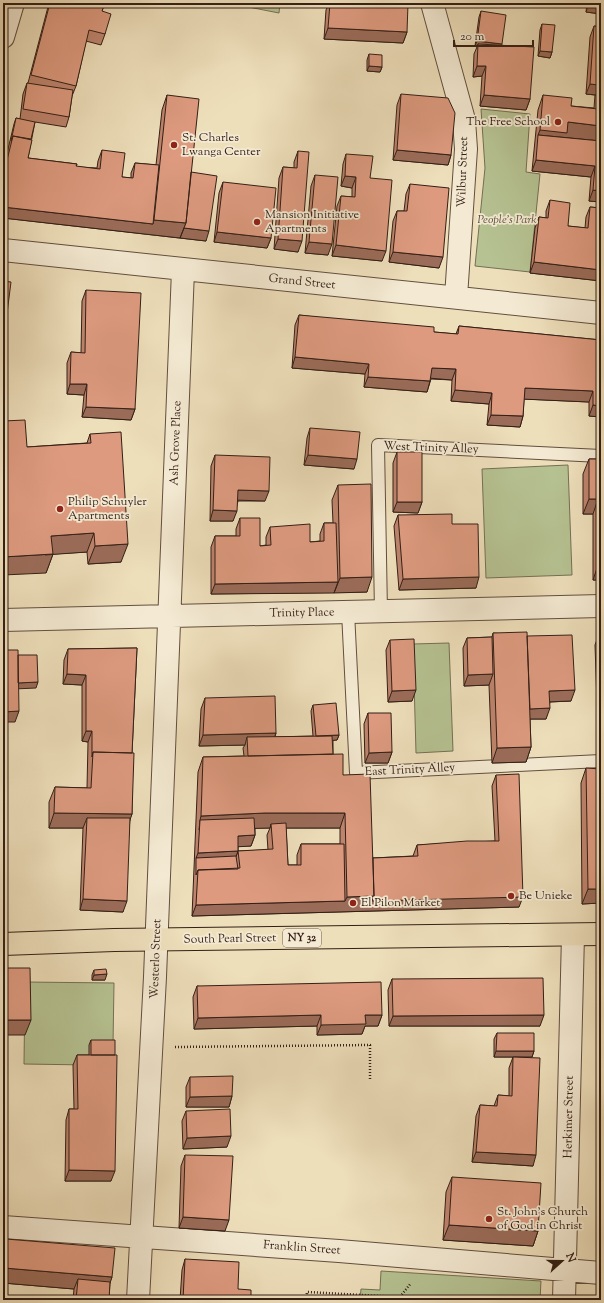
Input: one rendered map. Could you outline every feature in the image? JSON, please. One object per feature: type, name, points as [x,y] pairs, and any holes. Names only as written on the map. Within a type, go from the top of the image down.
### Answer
[{"type":"main road","name":"South Pearl Street","points":[[3,944],[156,940],[601,934]]},
{"type":"street","points":[[3,37],[13,3]]},
{"type":"street","name":"Wilbur Street","points":[[432,3],[457,88],[465,127],[466,149],[456,297]]},
{"type":"street","name":"Grand Street","points":[[3,250],[601,313]]},
{"type":"street","name":"Ash Grove Place","points":[[169,617],[183,270]]},
{"type":"street","name":"Trinity Place","points":[[3,620],[601,606]]},
{"type":"street","name":"Westerlo Street","points":[[138,1300],[156,940],[169,617]]},
{"type":"street","name":"Herkimer Street","points":[[564,1300],[566,1271],[573,935]]},
{"type":"street","name":"Franklin Street","points":[[3,1227],[424,1258],[601,1273]]},
{"type":"lane","name":"West Trinity Alley","points":[[381,612],[378,445],[601,456]]},
{"type":"lane","name":"East Trinity Alley","points":[[348,612],[356,772],[601,761]]},
{"type":"path","points":[[175,1047],[370,1045],[370,1081]]},
{"type":"path","points":[[306,1300],[307,1292],[400,1297],[400,1300]]},
{"type":"green space","points":[[228,3],[280,3],[279,13]]},
{"type":"green space","name":"People's Park","points":[[481,109],[530,114],[526,172],[540,174],[530,272],[475,266],[485,168]]},
{"type":"green space","points":[[568,465],[572,575],[486,578],[482,469]]},
{"type":"green space","points":[[449,643],[453,751],[416,753],[413,644]]},
{"type":"green space","points":[[25,982],[114,983],[113,1045],[89,1065],[24,1064]]},
{"type":"green space","points":[[381,1271],[541,1281],[540,1300],[360,1300],[361,1289],[380,1290]]},
{"type":"building","points":[[50,3],[105,3],[102,11],[111,14],[105,34],[89,30],[76,86],[31,75]]},
{"type":"building","points":[[330,3],[408,4],[407,32],[328,28]]},
{"type":"building","points":[[481,11],[506,15],[502,44],[477,41]]},
{"type":"building","points":[[542,24],[555,25],[552,52],[540,51]]},
{"type":"building","points":[[594,26],[601,27],[601,80],[599,85],[590,84]]},
{"type":"building","points":[[478,44],[534,47],[530,99],[484,95],[486,66],[477,66]]},
{"type":"building","points":[[369,54],[382,55],[382,67],[369,66]]},
{"type":"building","points":[[601,80],[601,126],[568,122],[567,133],[540,130],[543,95],[572,98],[571,106],[598,109]]},
{"type":"building","points":[[27,83],[73,90],[69,117],[23,109]]},
{"type":"building","points":[[401,94],[448,98],[455,113],[451,155],[397,150]]},
{"type":"building","name":"St. Charles Lwanga Center","points":[[167,95],[199,99],[186,223],[154,220]]},
{"type":"building","points":[[16,118],[35,122],[31,139],[13,136],[11,141]]},
{"type":"building","points":[[538,135],[601,141],[601,191],[593,190],[595,166],[536,160]]},
{"type":"building","points":[[13,136],[32,140],[28,158],[77,164],[76,166],[100,169],[102,150],[125,153],[122,177],[133,178],[135,163],[159,165],[153,224],[3,207],[3,176]]},
{"type":"building","points":[[298,151],[309,152],[302,241],[278,239],[283,167],[297,168]]},
{"type":"building","points":[[346,154],[373,156],[370,178],[392,180],[386,251],[336,245],[341,196],[355,197],[356,177],[345,176]]},
{"type":"building","points":[[191,172],[217,176],[209,231],[184,228],[186,223]]},
{"type":"building","points":[[315,175],[338,177],[332,244],[309,242]]},
{"type":"building","points":[[223,182],[276,188],[271,238],[217,232]]},
{"type":"building","points":[[410,184],[449,188],[443,257],[393,252],[397,211],[407,211]]},
{"type":"building","points":[[550,200],[570,203],[568,226],[588,228],[590,207],[601,208],[601,270],[534,262],[539,217],[548,218]]},
{"type":"building","points":[[3,281],[11,282],[3,345]]},
{"type":"building","points":[[86,290],[141,293],[135,409],[86,407],[87,384],[70,384],[71,352],[85,353]]},
{"type":"building","points":[[299,315],[434,327],[434,332],[458,334],[459,326],[601,340],[601,406],[593,405],[593,391],[525,388],[523,416],[491,415],[492,393],[455,390],[456,369],[432,368],[430,381],[368,377],[369,364],[295,357]]},
{"type":"building","name":"Philip Schuyler Apartments","points":[[25,420],[27,447],[91,443],[90,434],[121,432],[128,544],[95,546],[94,533],[51,536],[53,554],[3,557],[3,421]]},
{"type":"building","points":[[310,428],[360,432],[357,459],[308,455]]},
{"type":"building","points":[[397,452],[422,452],[422,502],[397,502]]},
{"type":"building","points":[[215,455],[270,457],[269,491],[238,490],[237,511],[213,510]]},
{"type":"building","points":[[589,459],[601,459],[601,565],[598,565],[598,499],[589,499]]},
{"type":"building","points":[[371,484],[372,577],[340,578],[338,485]]},
{"type":"building","points":[[452,514],[452,524],[478,524],[479,577],[403,579],[398,515]]},
{"type":"building","points":[[240,518],[260,518],[260,546],[271,545],[270,527],[310,524],[310,542],[324,541],[324,523],[336,523],[338,582],[215,584],[215,536],[240,536]]},
{"type":"building","points":[[527,632],[531,747],[497,748],[493,633]]},
{"type":"building","points":[[599,634],[601,634],[601,692]]},
{"type":"building","points":[[572,635],[575,690],[549,691],[550,708],[530,709],[527,636]]},
{"type":"building","points":[[492,637],[493,674],[468,675],[467,638]]},
{"type":"building","points":[[414,639],[416,690],[392,691],[390,640]]},
{"type":"building","points":[[137,648],[132,753],[93,752],[92,757],[92,731],[86,731],[86,675],[67,674],[68,649]]},
{"type":"building","points":[[3,650],[18,650],[19,711],[3,712]]},
{"type":"building","points":[[18,655],[37,655],[38,682],[18,683]]},
{"type":"building","points":[[275,696],[276,733],[203,735],[205,698]]},
{"type":"building","points":[[336,703],[339,735],[316,736],[313,705]]},
{"type":"building","points":[[368,713],[391,713],[392,752],[369,753]]},
{"type":"building","points":[[332,736],[333,754],[248,756],[247,737]]},
{"type":"building","points":[[93,752],[134,753],[132,814],[54,813],[55,787],[91,788]]},
{"type":"building","points":[[343,754],[343,775],[370,774],[374,896],[347,897],[345,813],[265,813],[201,816],[203,757]]},
{"type":"building","points":[[586,768],[601,769],[601,889],[588,889]]},
{"type":"building","points":[[519,774],[523,897],[372,901],[374,896],[373,858],[418,856],[417,845],[467,841],[499,841],[496,775]]},
{"type":"building","points":[[87,818],[130,818],[127,901],[83,899]]},
{"type":"building","points":[[254,818],[255,835],[238,836],[238,851],[198,853],[200,820]]},
{"type":"building","points":[[286,823],[288,865],[301,865],[301,844],[344,844],[345,901],[196,905],[198,870],[240,868],[238,851],[273,849],[271,824]]},
{"type":"building","points":[[3,846],[6,846],[6,910],[3,910]]},
{"type":"building","points":[[236,856],[238,869],[198,870],[196,875],[196,858]]},
{"type":"building","points":[[3,968],[30,968],[31,1020],[3,1020]]},
{"type":"building","points":[[106,969],[107,974],[94,975],[94,970]]},
{"type":"building","points":[[543,978],[544,1015],[393,1016],[392,979]]},
{"type":"building","points":[[381,982],[382,1015],[365,1015],[366,1024],[321,1025],[321,1015],[198,1018],[197,986]]},
{"type":"building","points":[[497,1033],[534,1033],[534,1051],[496,1051]]},
{"type":"building","points":[[91,1040],[115,1040],[115,1055],[91,1055]]},
{"type":"building","points":[[77,1055],[117,1055],[115,1171],[69,1170],[69,1109],[78,1109]]},
{"type":"building","points":[[513,1057],[540,1058],[536,1155],[476,1152],[480,1105],[497,1106],[498,1095],[512,1096]]},
{"type":"building","points":[[233,1076],[232,1096],[190,1097],[190,1077]]},
{"type":"building","points":[[230,1109],[231,1136],[187,1138],[186,1111]]},
{"type":"building","points":[[185,1155],[233,1156],[229,1220],[183,1217]]},
{"type":"building","name":"St. John's Church of God in Christ","points":[[452,1177],[541,1183],[538,1231],[449,1225]]},
{"type":"building","points":[[6,1239],[115,1248],[112,1277],[4,1268]]},
{"type":"building","points":[[185,1259],[239,1262],[238,1289],[251,1290],[251,1300],[183,1300]]},
{"type":"building","points":[[78,1279],[110,1282],[109,1300],[76,1300]]},
{"type":"place","name":"The Free School","points":[[558,122]]},
{"type":"place","name":"St. Charles Lwanga Center","points":[[174,145]]},
{"type":"place","name":"Mansion Initiative Apartments","points":[[257,222]]},
{"type":"place","name":"Philip Schuyler Apartments","points":[[60,509]]},
{"type":"place","name":"Be Unieke","points":[[511,896]]},
{"type":"place","name":"El Pilon Market","points":[[353,903]]},
{"type":"place","name":"St. John's Church of God in Christ","points":[[489,1219]]}]
